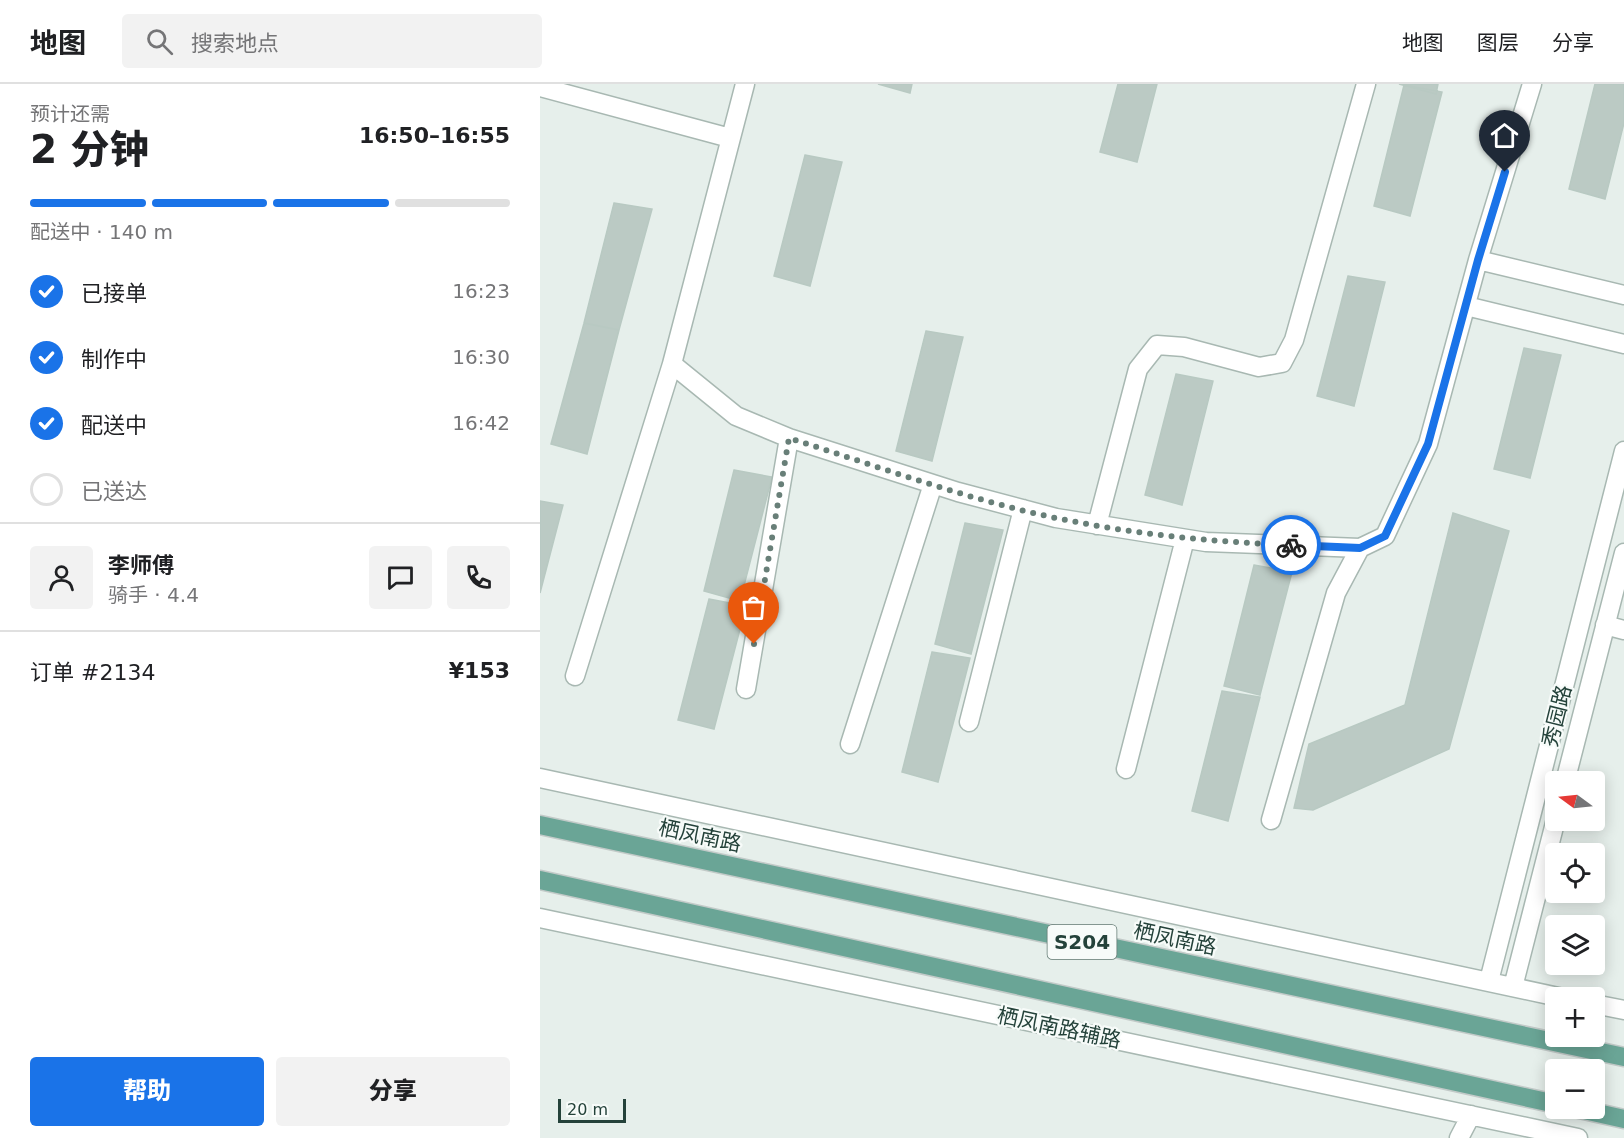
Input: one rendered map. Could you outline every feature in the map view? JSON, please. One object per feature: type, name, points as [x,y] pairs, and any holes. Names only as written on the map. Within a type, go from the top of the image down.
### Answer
[{"type":"main road","name":"栖凤南路","points":[[540,825],[1624,1058]]},
{"type":"main road","points":[[540,880],[1545,1102]]},
{"type":"main road","points":[[1605,1115],[1624,1119]]},
{"type":"street","points":[[575,676],[672,363],[745,84]]},
{"type":"street","points":[[1097,525],[1138,369],[1157,345],[1184,347],[1259,367],[1282,363],[1293,340],[1366,84]]},
{"type":"street","points":[[672,363],[736,416],[789,438],[933,484],[1023,509],[1097,525],[1185,539],[1360,548],[1385,536],[1428,444],[1478,260],[1532,84]]},
{"type":"street","points":[[540,87],[730,138]]},
{"type":"street","points":[[1478,260],[1624,295]]},
{"type":"street","points":[[1466,306],[1624,344]]},
{"type":"street","points":[[746,689],[789,438]]},
{"type":"street","name":"秀园路","points":[[1489,981],[1624,451]]},
{"type":"street","points":[[850,744],[933,484]]},
{"type":"street","points":[[969,722],[1023,509]]},
{"type":"street","points":[[1126,770],[1185,539]]},
{"type":"street","points":[[1271,820],[1336,593],[1360,548]]},
{"type":"street","name":"秀园路","points":[[1568,771],[1624,553]]},
{"type":"street","points":[[1605,625],[1624,630]]},
{"type":"street","points":[[540,778],[1545,994]]},
{"type":"street","points":[[1513,987],[1553,831]]},
{"type":"street","name":"栖凤南路辅路","points":[[540,918],[1578,1138]]},
{"type":"street","points":[[1605,1007],[1624,1011]]},
{"type":"street","points":[[1459,1138],[1471,1115]]},
{"type":"building","points":[[878,84],[912,84],[910,93]]},
{"type":"building","points":[[1118,84],[1157,84],[1137,162],[1100,152]]},
{"type":"building","points":[[1399,84],[1438,84],[1436,94]]},
{"type":"building","points":[[1595,84],[1624,84],[1624,123],[1605,199],[1569,189]]},
{"type":"building","points":[[1404,85],[1442,92],[1410,216],[1374,206]]},
{"type":"building","points":[[805,155],[842,162],[810,286],[774,276]]},
{"type":"building","points":[[614,203],[652,209],[619,330],[584,323]]},
{"type":"building","points":[[1348,276],[1385,282],[1354,406],[1317,396]]},
{"type":"building","points":[[584,323],[619,330],[587,454],[551,444]]},
{"type":"building","points":[[926,331],[963,337],[932,461],[896,451]]},
{"type":"building","points":[[1524,348],[1561,355],[1530,478],[1494,469]]},
{"type":"building","points":[[1176,374],[1213,381],[1182,505],[1145,495]]},
{"type":"building","points":[[734,470],[772,477],[740,601],[704,591]]},
{"type":"building","points":[[540,501],[563,505],[540,593]]},
{"type":"building","points":[[1453,513],[1509,531],[1449,749],[1313,810],[1294,808],[1309,744],[1405,705]]},
{"type":"building","points":[[965,523],[1003,530],[971,654],[935,644]]},
{"type":"building","points":[[1254,565],[1292,572],[1260,695],[1224,686]]},
{"type":"building","points":[[709,599],[746,606],[714,729],[678,720]]},
{"type":"building","points":[[932,652],[970,658],[938,782],[902,772]]},
{"type":"building","points":[[1222,691],[1260,697],[1228,821],[1192,811]]},
{"type":"way so far","points":[[754,644],[789,438],[958,492],[1056,518],[1206,542],[1291,545]]},
{"type":"route","points":[[1291,545],[1360,548],[1385,536],[1428,444],[1478,260],[1505,172]]}]
